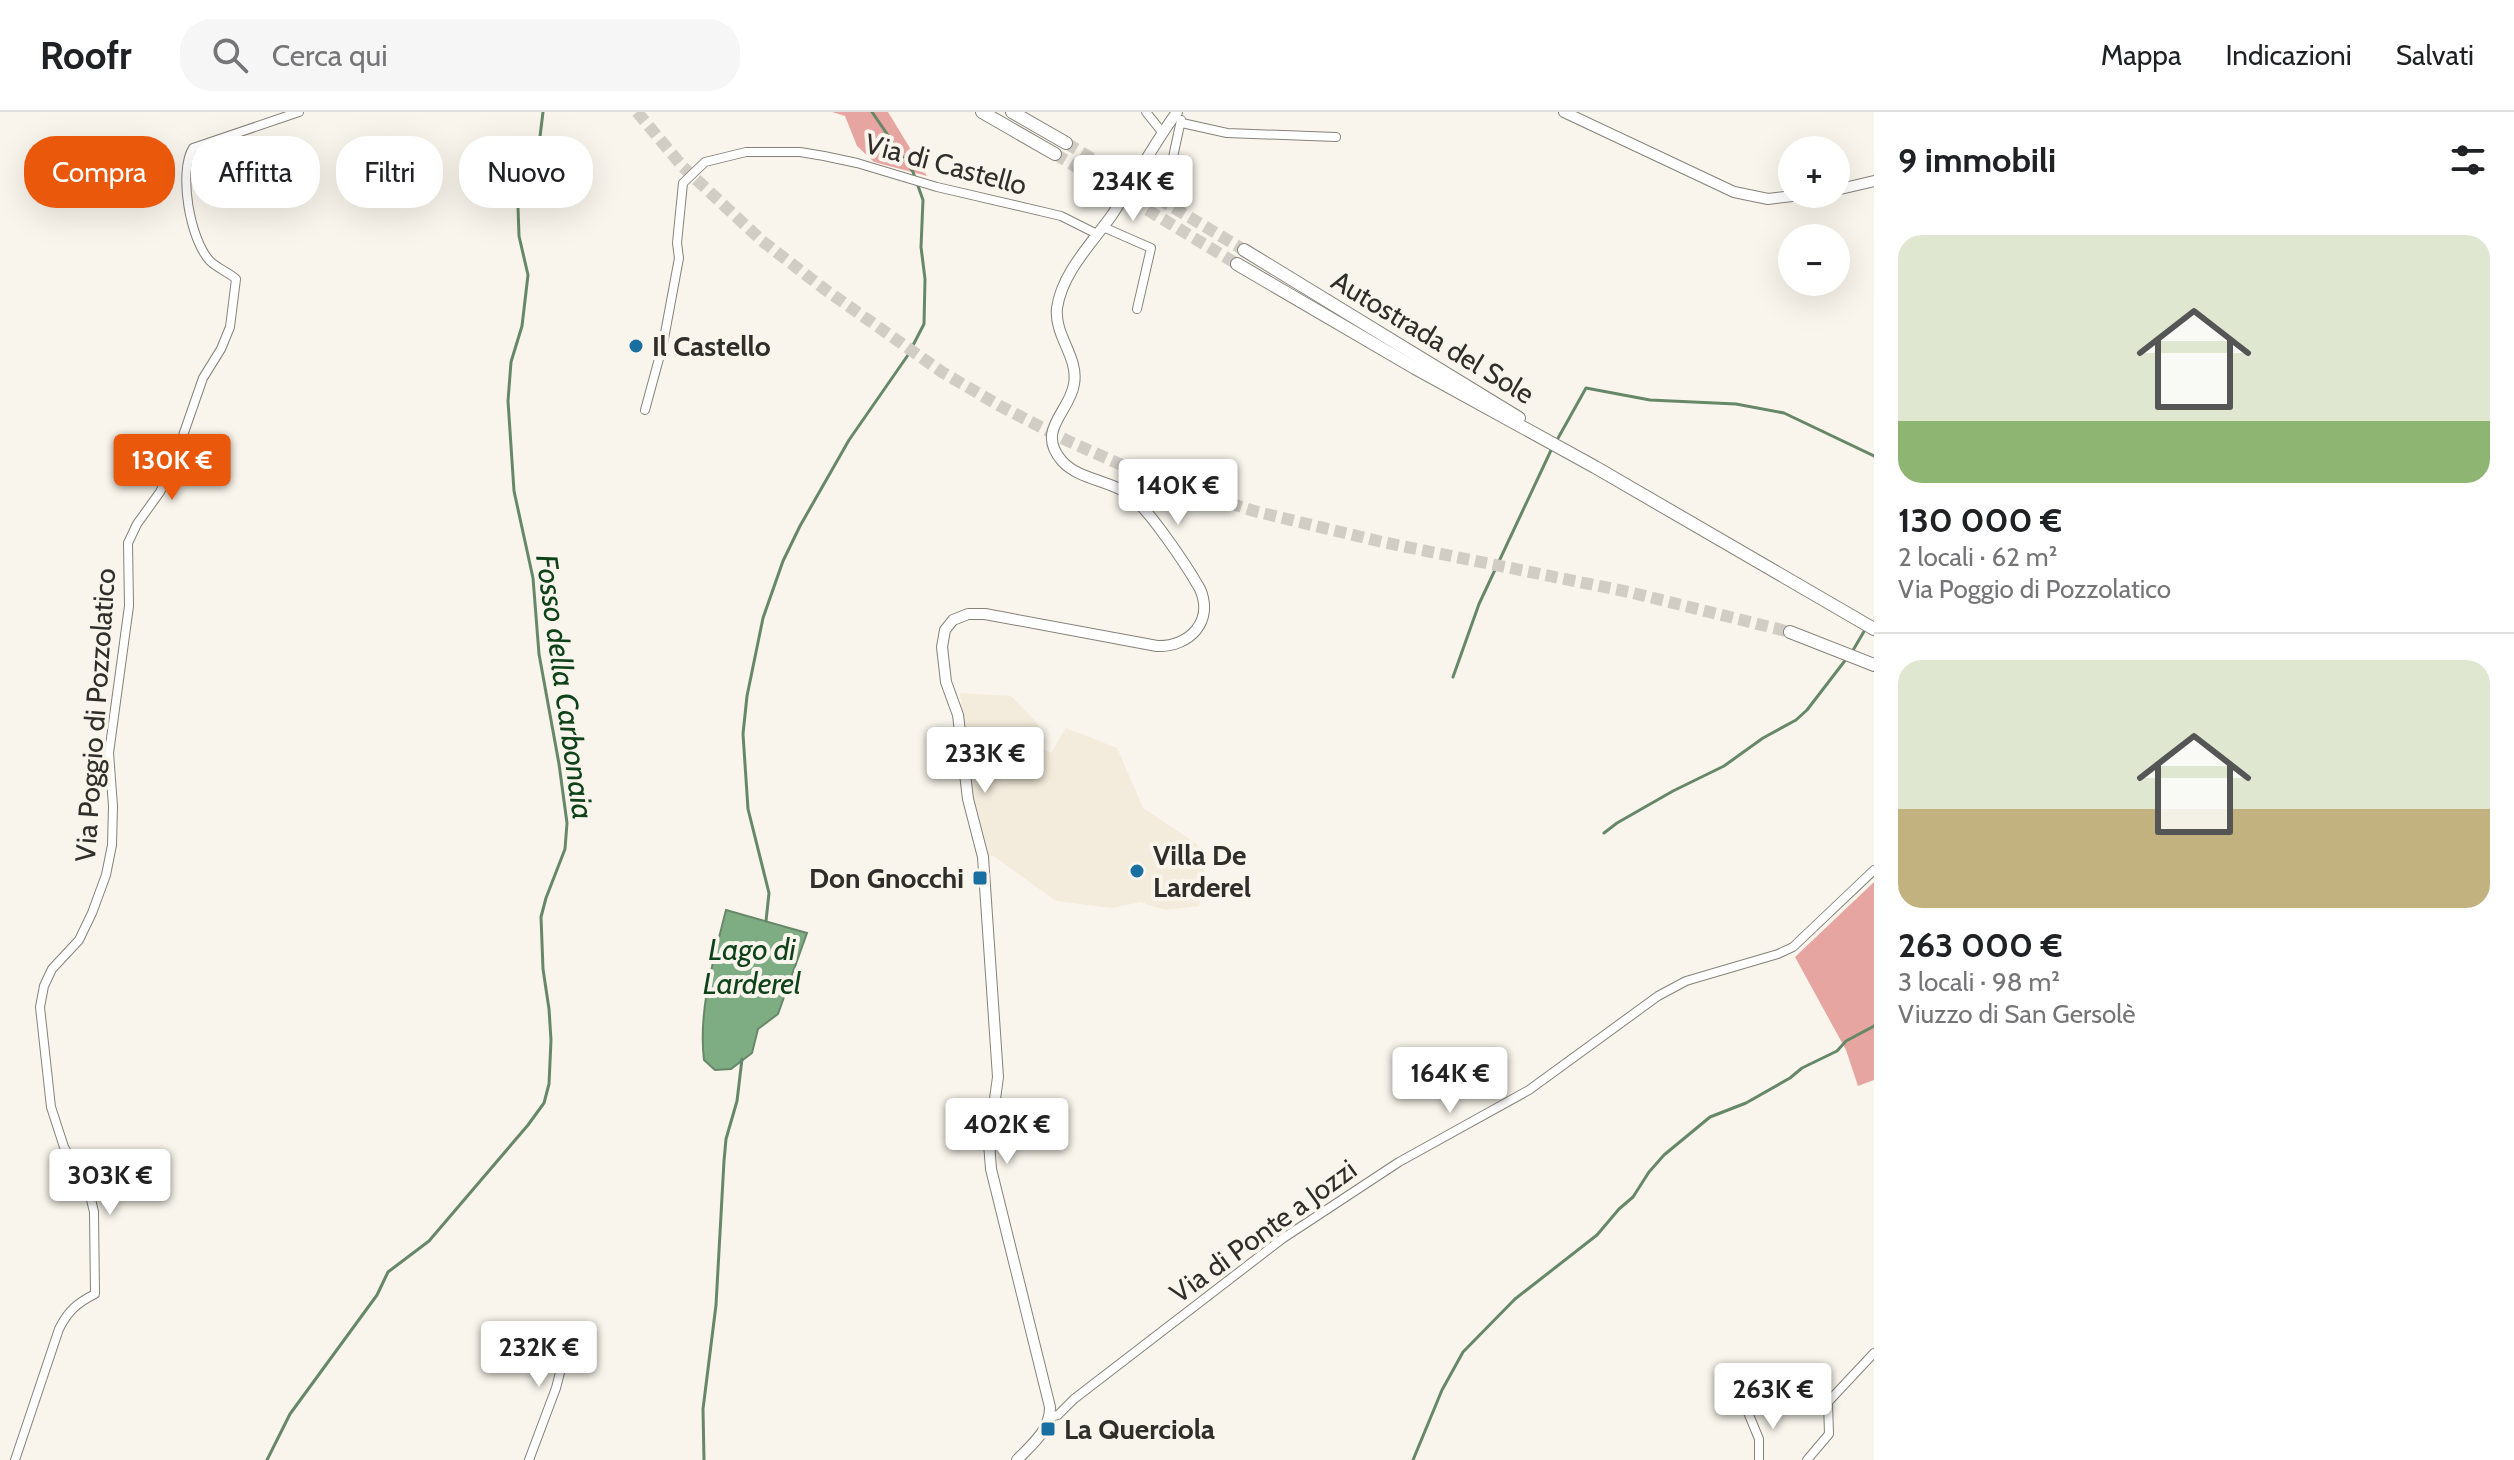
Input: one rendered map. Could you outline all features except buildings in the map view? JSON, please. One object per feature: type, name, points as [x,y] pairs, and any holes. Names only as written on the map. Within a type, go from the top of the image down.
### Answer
[{"type":"highway","points":[[982,112],[1055,154]]},
{"type":"highway","points":[[1012,112],[1066,143]]},
{"type":"highway","name":"Autostrada del Sole","points":[[1244,250],[1595,467]]},
{"type":"highway","name":"Autostrada del Sole","points":[[1237,264],[1874,629]]},
{"type":"highway","points":[[1790,632],[1874,665]]},
{"type":"main road","points":[[1564,112],[1734,192],[1768,199],[1778,198]]},
{"type":"main road","points":[[1017,1460],[1045,1430],[1050,1417],[1046,1385],[991,1169],[989,1143],[998,1077],[983,857],[968,799],[958,715],[946,682],[942,647],[949,624],[968,614],[985,614],[1157,646],[1185,640],[1196,632],[1203,620],[1205,604],[1200,589],[1137,501],[1121,489],[1070,468],[1053,445],[1052,434],[1055,422],[1070,399],[1075,379],[1074,366],[1058,325],[1059,301],[1069,276],[1162,132],[1178,117]]},
{"type":"main road","points":[[1850,187],[1874,181]]},
{"type":"street","name":"Via Poggio di Pozzolatico","points":[[15,1460],[59,1329],[68,1311],[95,1294],[94,1212],[89,1191],[64,1147],[51,1107],[40,1007],[44,986],[52,969],[79,940],[92,913],[106,875],[112,845],[109,753],[129,606],[128,543],[172,467],[203,378],[230,327],[236,293],[236,279],[209,260],[199,243],[190,211],[187,157],[193,148],[299,112]]},
{"type":"street","points":[[1146,112],[1162,132]]},
{"type":"street","points":[[1167,185],[1178,117],[1227,133],[1336,137]]},
{"type":"street","name":"Via di Castello","points":[[645,410],[657,371],[679,258],[677,243],[683,183],[705,162],[746,152],[800,152],[857,163],[937,187],[1061,216],[1151,248],[1137,309]]},
{"type":"street","name":"Via di Ponte a Jozzi","points":[[1050,1417],[1058,1415],[1074,1399],[1282,1239],[1399,1162],[1529,1090],[1667,991],[1686,981],[1793,947],[1874,870]]},
{"type":"street","points":[[529,1460],[556,1388],[572,1326]]},
{"type":"street","points":[[1807,1460],[1829,1434],[1828,1402],[1874,1353]]},
{"type":"street","points":[[1747,1410],[1759,1439],[1759,1460]]},
{"type":"shaded area","points":[[832,112],[888,112],[927,176],[874,162],[857,146],[845,116]]},
{"type":"shaded area","points":[[960,693],[1011,696],[1038,724],[1044,750],[1051,753],[1066,728],[1117,748],[1143,808],[1197,844],[1205,873],[1199,906],[1165,910],[1141,902],[1112,908],[1056,901],[995,857],[985,854],[975,816]]},
{"type":"shaded area","points":[[1874,882],[1874,1080],[1858,1086],[1846,1050],[1795,957]]},
{"type":"water","name":"Lago di Larderel","points":[[726,910],[807,933],[778,1014],[758,1029],[752,1053],[731,1069],[715,1070],[704,1060],[703,1022],[708,984]]},
{"type":"waterway","name":"Fosso della Carbonaia","points":[[267,1460],[290,1414],[377,1295],[388,1272],[429,1241],[528,1125],[544,1103],[549,1084],[551,1040],[541,917],[565,849],[567,823],[539,654],[533,578],[514,491],[508,401],[511,362],[522,326],[528,275],[519,236],[518,207],[536,169],[543,112]]},
{"type":"waterway","points":[[766,921],[769,893],[748,809],[743,734],[747,696],[763,618],[783,561],[800,526],[849,440],[908,355],[924,324],[923,200],[913,172],[872,112]]},
{"type":"waterway","points":[[1557,440],[1586,388],[1650,400],[1736,404],[1784,413],[1874,456]]},
{"type":"waterway","points":[[1453,677],[1479,604],[1553,446]]},
{"type":"waterway","points":[[1852,652],[1866,628]]},
{"type":"waterway","points":[[1604,833],[1673,791],[1724,766],[1763,738],[1796,720],[1847,658]]},
{"type":"waterway","points":[[1413,1460],[1442,1390],[1463,1352],[1515,1299],[1597,1235],[1633,1197],[1664,1155],[1710,1117],[1746,1103],[1874,1026]]},
{"type":"waterway","points":[[704,1460],[703,1409],[716,1305],[726,1139],[737,1101],[742,1059]]},
{"type":"tunnel","points":[[637,112],[683,167],[761,240],[823,288],[942,372],[1068,441],[1142,474],[1254,511],[1382,542],[1629,592],[1790,632]]},
{"type":"tunnel","points":[[1066,143],[1244,250]]},
{"type":"tunnel","points":[[1055,154],[1237,264]]},
{"type":"place","name":"Il Castello","points":[[636,346]]},
{"type":"place","name":"Villa De Larderel","points":[[1137,871]]},
{"type":"place","name":"Don Gnocchi","points":[[980,878]]},
{"type":"place","name":"La Querciola","points":[[1048,1429]]}]
